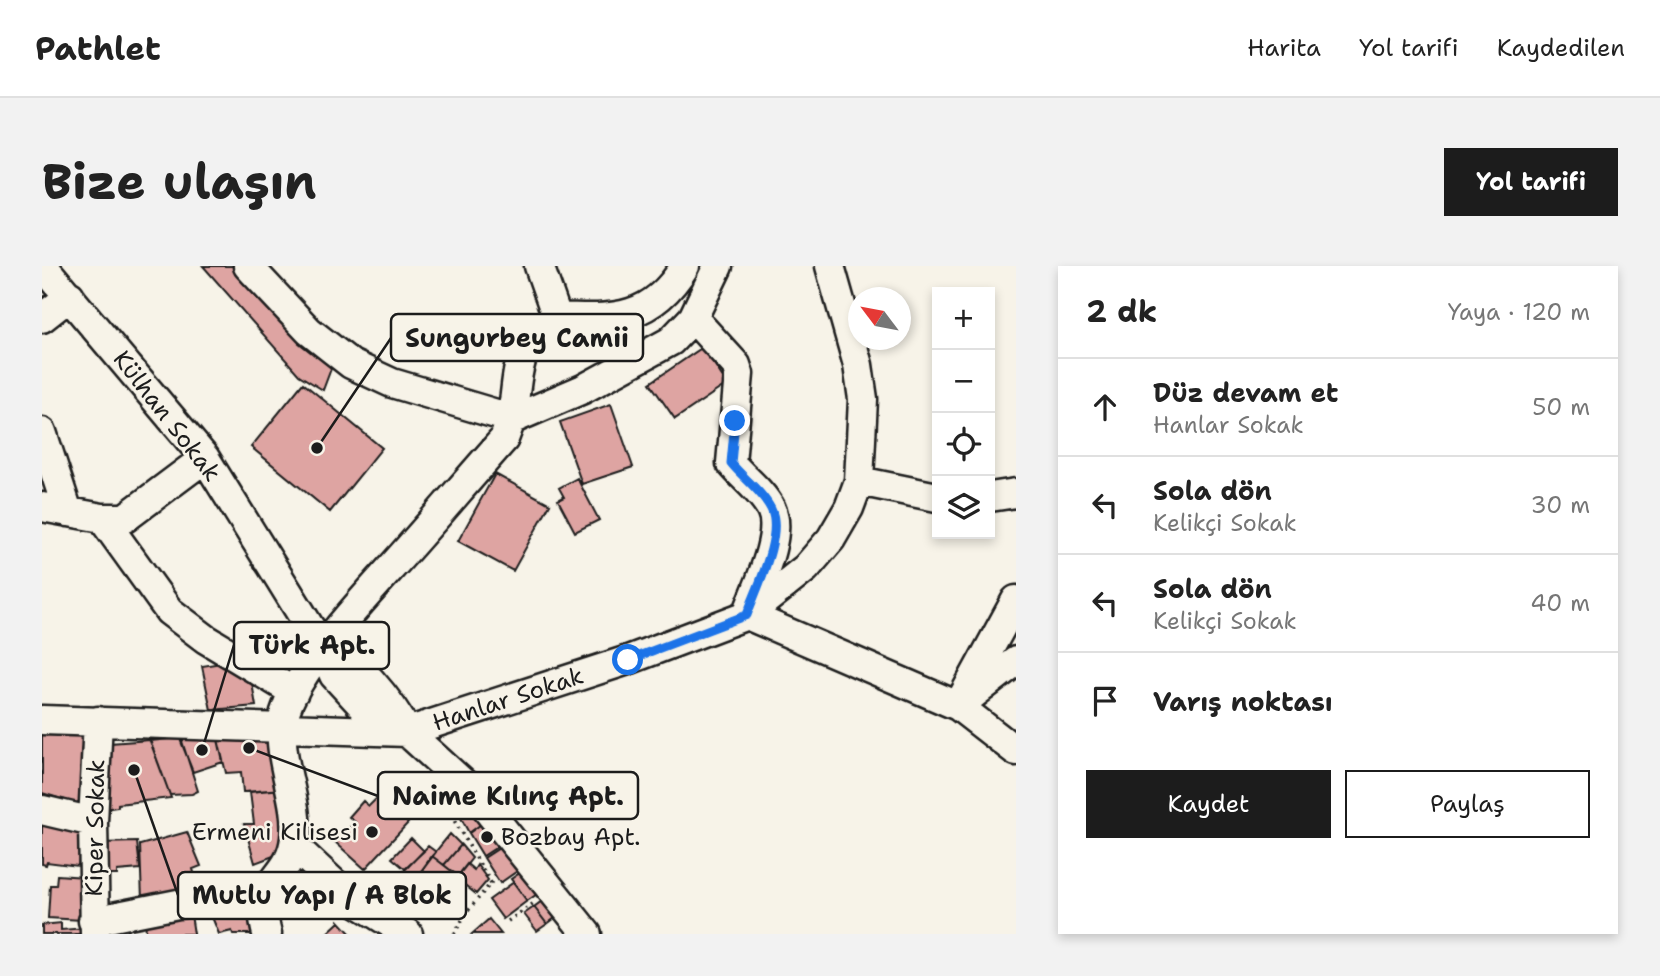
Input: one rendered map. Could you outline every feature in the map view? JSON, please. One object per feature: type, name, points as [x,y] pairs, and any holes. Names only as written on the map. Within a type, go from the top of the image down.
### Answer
[{"type":"street","name":"Külhan Sokak","points":[[43,266],[205,458],[322,647],[346,657],[384,696],[407,732],[473,792],[587,934]]},
{"type":"street","points":[[248,266],[309,331],[351,365],[401,386],[513,419],[559,400],[651,354],[684,331],[718,266]]},
{"type":"street","points":[[539,266],[557,317]]},
{"type":"street","points":[[267,934],[262,905],[268,886],[290,858],[294,846],[295,821],[281,726],[294,692],[322,647],[504,439],[513,419],[514,385],[522,355],[530,340],[557,317],[619,317],[644,309],[657,302],[685,266]]},
{"type":"street","name":"Hanlar Sokak","points":[[42,720],[407,732],[628,660],[747,615],[806,568],[831,539],[849,508],[859,481],[863,399],[859,365],[830,266]]},
{"type":"street","points":[[42,318],[70,296]]},
{"type":"street","points":[[693,318],[736,365],[739,385],[731,463],[765,500],[775,522],[770,552],[747,615],[958,706],[1016,751]]},
{"type":"street","points":[[42,432],[55,510],[102,518],[125,518],[136,512],[205,458]]},
{"type":"street","points":[[859,481],[932,496]]},
{"type":"street","points":[[995,496],[1016,494]]},
{"type":"street","points":[[102,518],[169,611],[206,639],[294,692]]},
{"type":"street","points":[[958,706],[1016,600]]},
{"type":"street","points":[[958,706],[1016,661]]},
{"type":"street","name":"Kiper Sokak","points":[[94,927],[93,822],[98,721]]},
{"type":"street","points":[[42,810],[93,822]]},
{"type":"street","points":[[294,846],[337,888],[388,929]]},
{"type":"street","points":[[94,927],[268,886]]},
{"type":"path","points":[[454,934],[467,912],[491,883],[452,815],[473,792]]},
{"type":"path","points":[[508,921],[553,889]]},
{"type":"building","points":[[203,266],[238,266],[314,354],[332,366],[323,390],[299,375]]},
{"type":"building","points":[[703,347],[727,384],[675,419],[650,383]]},
{"type":"building","points":[[303,383],[382,448],[330,512],[251,447]]},
{"type":"building","points":[[611,404],[633,467],[582,484],[560,422]]},
{"type":"building","points":[[495,474],[550,504],[513,571],[458,541]]},
{"type":"building","points":[[577,478],[599,520],[575,532],[558,500],[564,497],[559,488]]},
{"type":"building","points":[[234,661],[251,677],[256,706],[211,710],[202,666]]},
{"type":"building","points":[[277,729],[283,789],[243,792],[241,772],[226,773],[217,735]]},
{"type":"building","points":[[42,735],[86,735],[85,806],[42,793]]},
{"type":"building","points":[[217,735],[223,762],[193,772],[180,739]]},
{"type":"building","points":[[181,738],[198,791],[192,794],[170,795],[150,741]]},
{"type":"building","points":[[150,740],[171,798],[118,804],[118,807],[104,809],[110,743]]},
{"type":"building","points":[[283,789],[284,852],[255,863],[244,824],[254,824],[250,792]]},
{"type":"building","name":"Ermeni Kilisesi","points":[[379,796],[408,823],[365,869],[335,842],[355,822],[349,817],[363,801],[369,806]]},
{"type":"building","points":[[472,801],[488,819],[469,833],[461,818],[462,811]]},
{"type":"building","name":"Bozbay Apt.","points":[[488,819],[506,841],[483,856],[469,833]]},
{"type":"building","points":[[42,821],[84,827],[78,866],[47,862],[46,865],[42,864]]},
{"type":"building","points":[[187,832],[201,866],[193,869],[198,887],[142,900],[140,845]]},
{"type":"building","points":[[450,834],[461,845],[444,865],[432,856]]},
{"type":"building","points":[[411,838],[424,851],[405,869],[392,858]]},
{"type":"building","points":[[137,842],[140,869],[117,871],[117,875],[99,875],[100,843]]},
{"type":"building","points":[[507,843],[523,867],[500,883],[484,858]]},
{"type":"building","points":[[461,845],[472,858],[458,876],[444,865]]},
{"type":"building","points":[[428,846],[436,852],[415,880],[404,871]]},
{"type":"building","points":[[432,856],[458,876],[438,901],[413,882]]},
{"type":"building","points":[[467,864],[474,870],[477,865],[488,880],[476,894],[456,878]]},
{"type":"building","points":[[301,865],[319,884],[308,895],[290,877]]},
{"type":"building","points":[[527,868],[543,890],[527,901],[511,879]]},
{"type":"building","points":[[57,875],[85,877],[82,920],[48,918],[50,885],[56,885]]},
{"type":"building","points":[[514,882],[527,901],[503,919],[489,900]]},
{"type":"building","points":[[542,901],[555,918],[547,924],[534,907]]},
{"type":"building","points":[[244,905],[255,934],[233,934],[232,931],[219,934],[212,917]]},
{"type":"building","points":[[534,907],[547,924],[537,931],[524,914]]},
{"type":"building","points":[[190,908],[194,934],[146,934],[145,916]]},
{"type":"building","points":[[489,919],[501,934],[472,934]]},
{"type":"building","points":[[339,922],[351,934],[326,934]]},
{"type":"building","points":[[61,923],[61,930],[86,928],[86,934],[42,934],[42,925]]},
{"type":"place","name":"Sungurbey Camii","points":[[317,448]]},
{"type":"place","name":"Naime Kılınç Apt.","points":[[249,748]]},
{"type":"place","name":"Türk Apt.","points":[[202,750]]},
{"type":"place","name":"Mutlu Yapı / A Blok","points":[[134,770]]},
{"type":"place","name":"Ermeni Kilisesi","points":[[372,832]]},
{"type":"place","name":"Bozbay Apt.","points":[[487,837]]},
{"type":"route","points":[[628,660],[747,615],[770,552],[775,522],[765,500],[731,463],[730,450],[735,421]]}]
